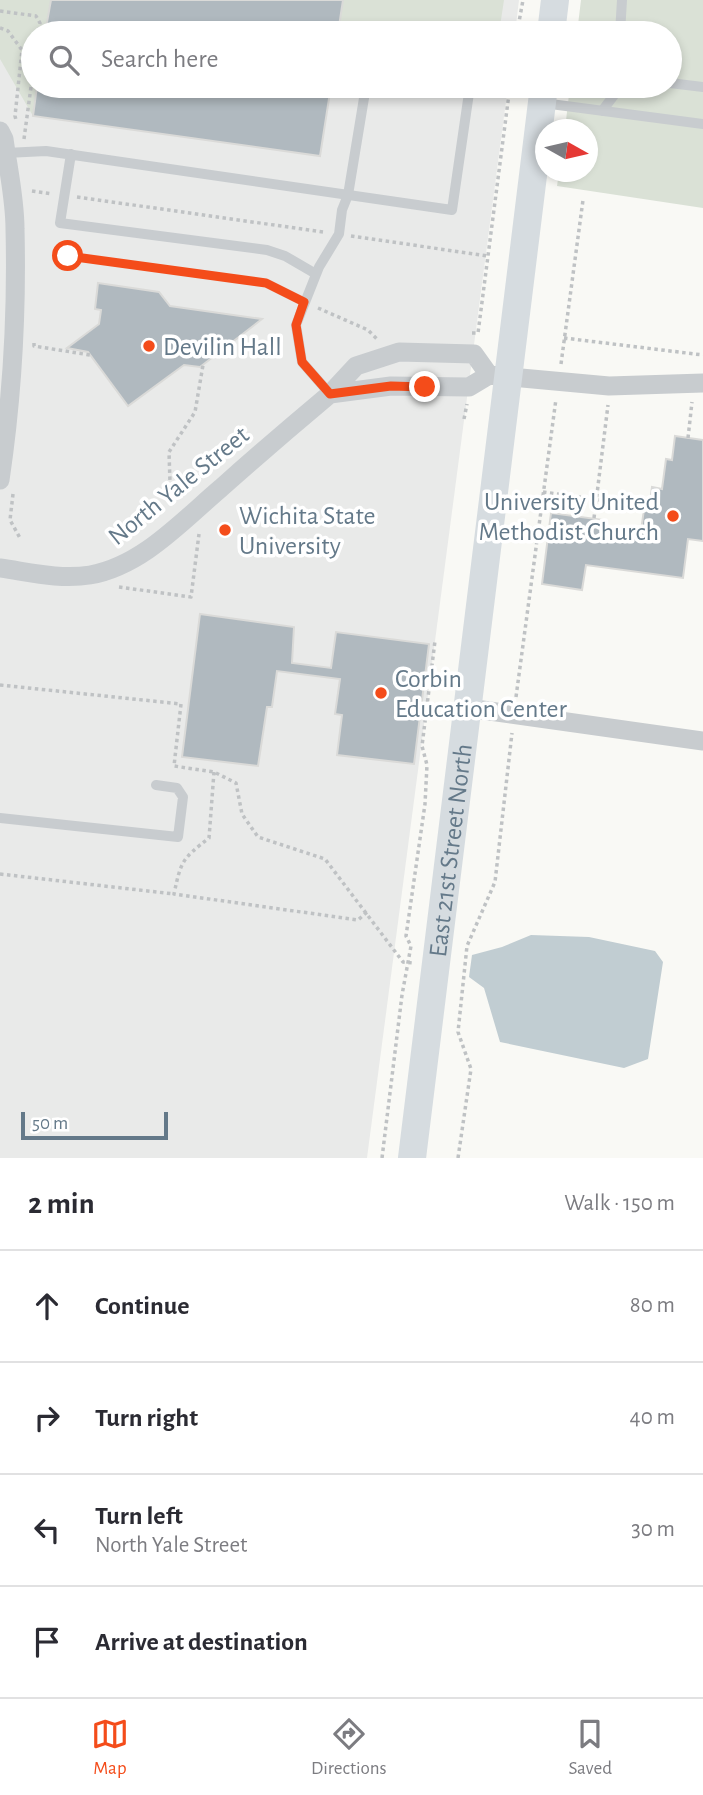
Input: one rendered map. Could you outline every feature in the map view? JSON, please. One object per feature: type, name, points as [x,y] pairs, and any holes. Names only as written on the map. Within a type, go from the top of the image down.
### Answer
[{"type":"main road","points":[[552,21],[555,0]]},
{"type":"main road","name":"East 21st Street North","points":[[412,1158],[422,964],[468,708],[499,377],[542,98]]},
{"type":"street","points":[[0,131],[6,153],[15,227],[11,379],[0,480]]},
{"type":"street","name":"North Yale Street","points":[[0,568],[44,575],[73,576],[120,567],[153,546],[330,394],[356,366],[398,352],[474,354],[499,377]]},
{"type":"street","points":[[330,394],[391,386],[470,387],[499,377],[609,386],[703,383]]},
{"type":"street","points":[[468,708],[703,741]]},
{"type":"lane","points":[[621,21],[622,0]]},
{"type":"lane","points":[[682,84],[703,87]]},
{"type":"lane","points":[[330,394],[302,362],[296,325],[316,274],[339,234],[364,98]]},
{"type":"lane","points":[[6,153],[46,151],[71,154],[452,210],[468,98]]},
{"type":"lane","points":[[557,98],[602,111],[703,124]]},
{"type":"lane","points":[[602,111],[612,98]]},
{"type":"lane","points":[[71,154],[60,223],[267,250],[285,256],[316,274]]},
{"type":"lane","points":[[0,818],[178,837],[183,797],[177,788],[156,785]]},
{"type":"path","points":[[519,21],[523,0]]},
{"type":"path","points":[[0,11],[36,16],[39,21]]},
{"type":"path","points":[[24,141],[30,98]]},
{"type":"path","points":[[467,333],[478,333],[508,98]]},
{"type":"path","points":[[29,191],[488,256]]},
{"type":"path","points":[[458,1158],[471,1069],[458,1032],[467,946],[495,882],[514,714],[583,200]]},
{"type":"path","points":[[68,256],[266,283],[304,302],[346,318],[368,330],[380,342]]},
{"type":"path","points":[[564,338],[703,355]]},
{"type":"path","points":[[594,519],[608,405]]},
{"type":"path","points":[[544,492],[645,506]]},
{"type":"path","points":[[422,964],[407,936],[425,804],[427,765],[422,746],[435,642]]},
{"type":"path","points":[[0,685],[181,704],[174,765],[214,772],[236,783],[242,814],[258,837],[325,859],[403,962],[422,964]]},
{"type":"path","points":[[174,894],[180,866],[191,852],[209,838],[214,772]]},
{"type":"path","points":[[0,874],[174,894],[358,920],[367,912]]},
{"type":"path","points":[[382,1158],[402,995],[422,964]]},
{"type":"shaded area","name":"Wichita State University","points":[[0,0],[519,0],[516,21],[21,21],[21,98],[506,98],[367,1158],[0,1158]]},
{"type":"shaded area","points":[[0,0],[504,0],[501,21],[21,21],[21,95],[0,59]]},
{"type":"shaded area","points":[[581,0],[703,0],[703,208],[557,186],[558,182],[598,182],[598,119],[566,119],[569,98],[682,98],[682,21],[578,21]]},
{"type":"shaded area","points":[[23,98],[329,98],[320,156],[33,116]]},
{"type":"shaded area","points":[[531,935],[589,937],[655,951],[663,962],[648,1059],[624,1068],[500,1042],[484,988],[469,977],[472,955]]},
{"type":"building","points":[[51,0],[343,0],[340,21],[47,21]]},
{"type":"building","points":[[35,98],[329,98],[320,156],[33,116]]},
{"type":"building","name":"Devilin Hall","points":[[98,283],[159,292],[170,306],[262,319],[200,367],[184,365],[128,406],[88,352],[67,348],[99,324],[101,310],[95,309]]},
{"type":"building","name":"University United Methodist Church","points":[[675,436],[703,440],[703,541],[688,539],[683,578],[586,565],[582,590],[542,584],[551,513],[604,520],[603,526],[641,531],[645,502],[650,503],[652,487],[662,489],[666,459],[672,460]]},
{"type":"building","name":"Corbin Education Center","points":[[200,614],[294,627],[292,663],[331,668],[336,632],[429,644],[414,764],[337,755],[342,715],[335,714],[340,679],[277,671],[272,707],[267,707],[258,766],[182,757]]},
{"type":"place","name":"Devilin Hall","points":[[149,346]]},
{"type":"place","name":"University United Methodist Church","points":[[673,516]]},
{"type":"place","name":"Wichita State University","points":[[225,530]]},
{"type":"place","name":"Corbin Education Center","points":[[381,693]]},
{"type":"route","points":[[68,256],[266,283],[304,302],[296,325],[302,362],[330,394],[391,386],[425,387]]}]
